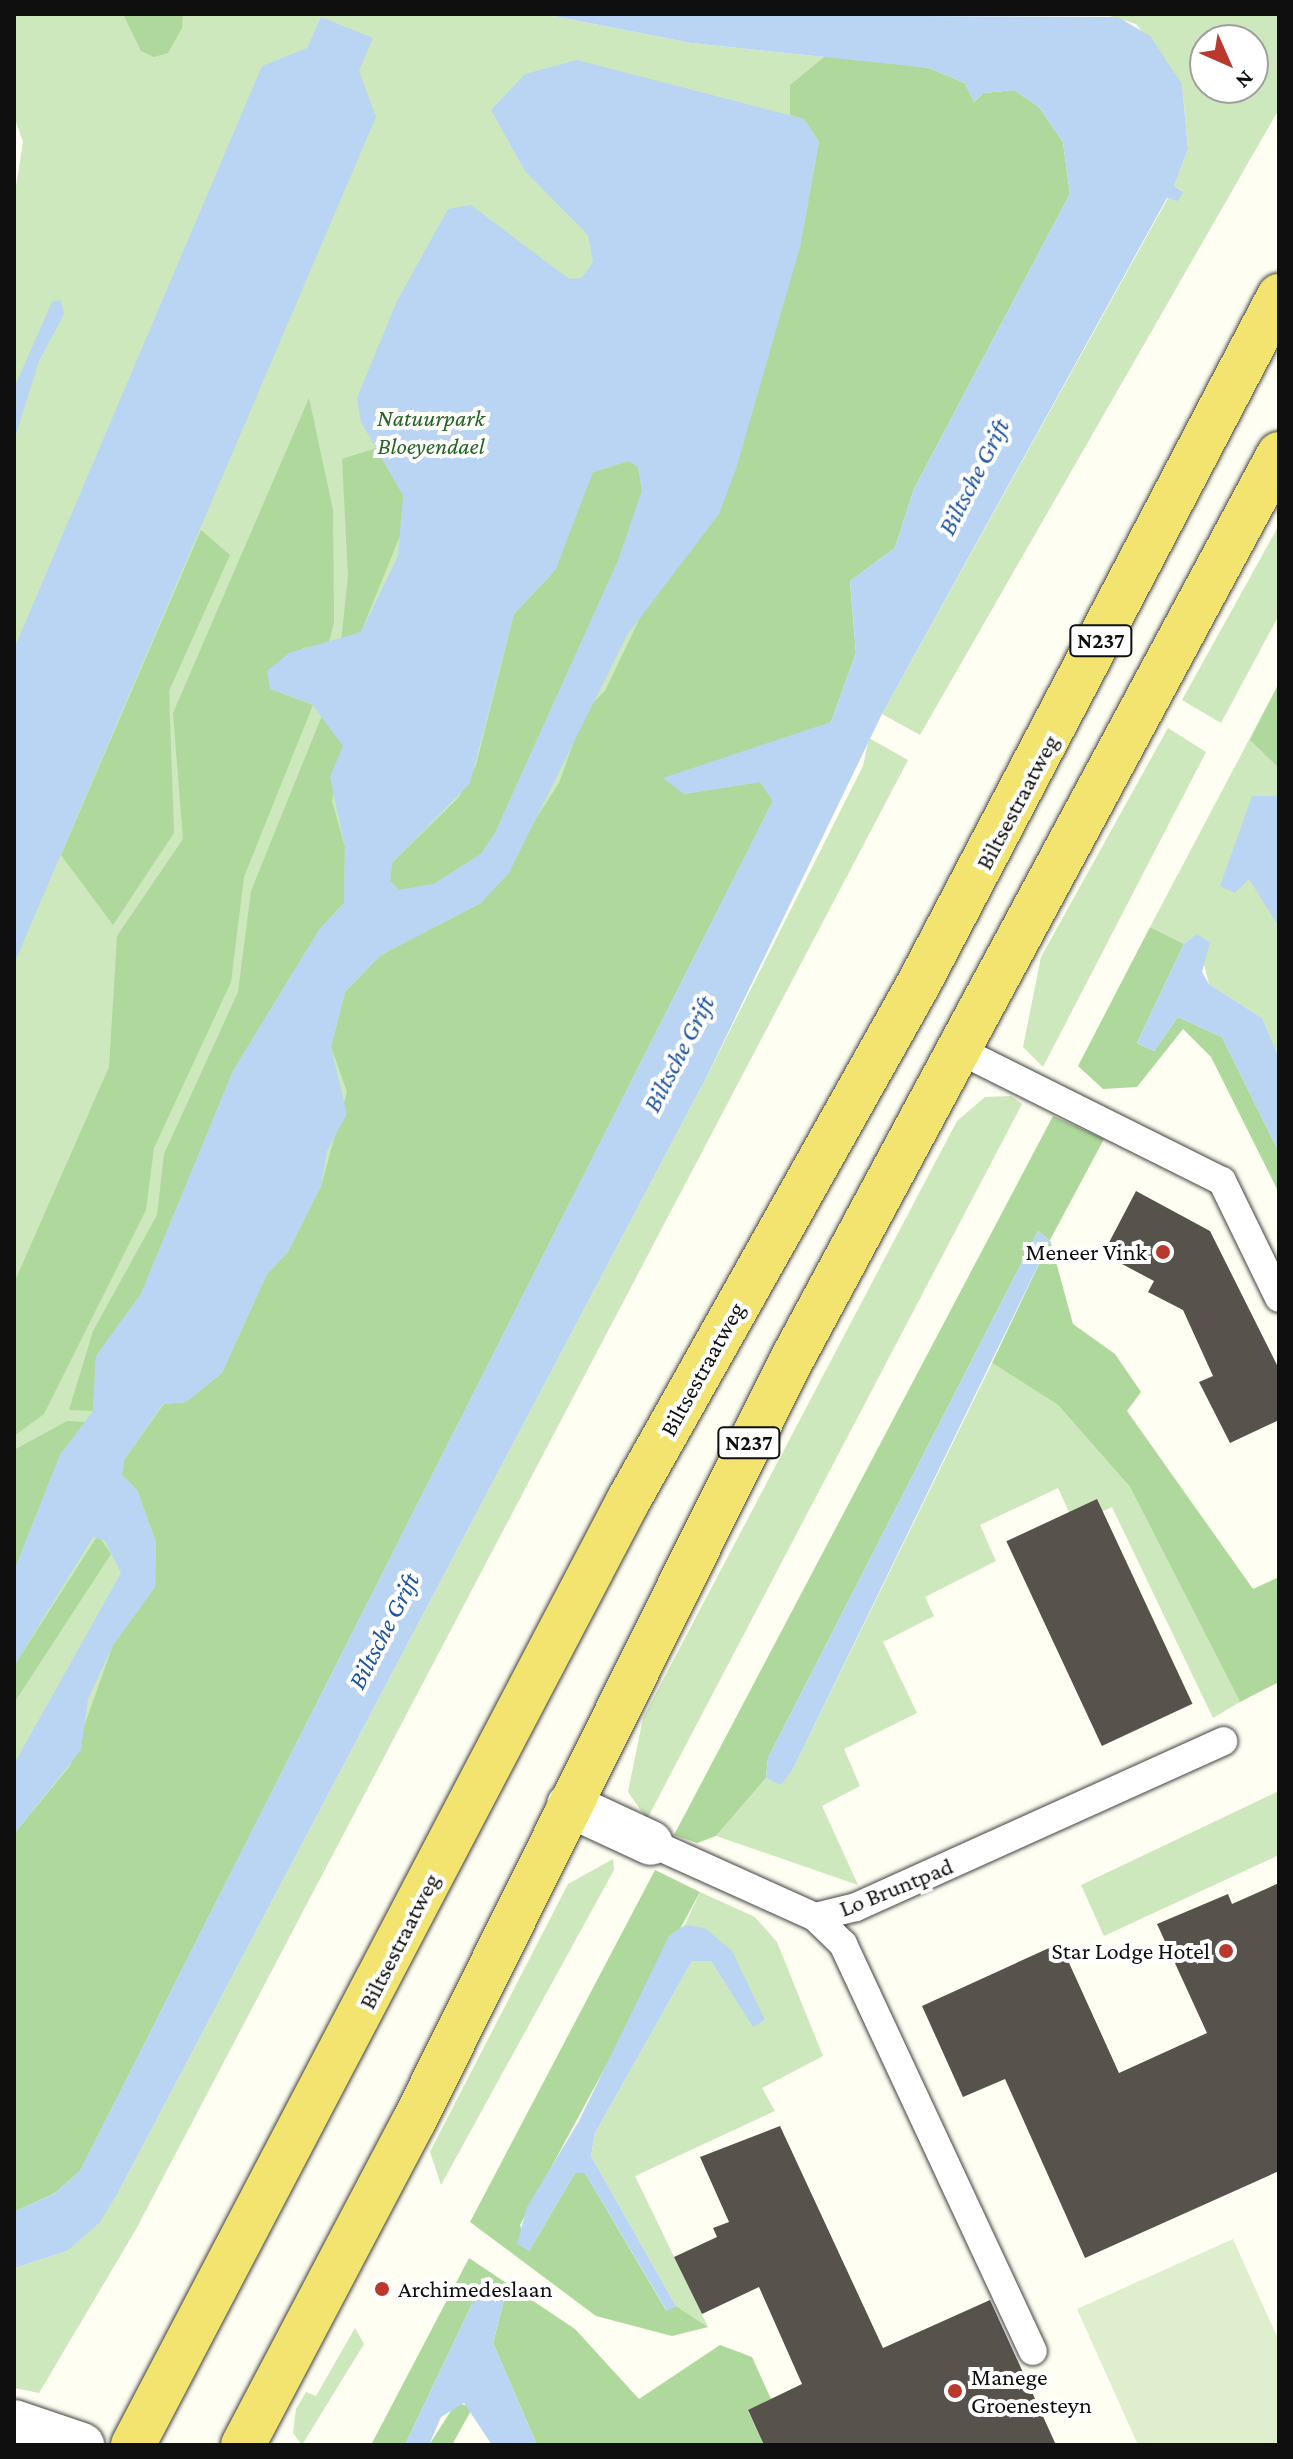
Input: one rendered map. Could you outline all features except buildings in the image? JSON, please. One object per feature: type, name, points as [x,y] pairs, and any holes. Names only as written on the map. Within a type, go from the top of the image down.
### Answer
[{"type":"main road","name":"Biltsestraatweg","points":[[133,2445],[628,1501],[919,983],[1279,296]]},
{"type":"main road","name":"N237","points":[[243,2445],[414,2121],[569,1805],[955,1048],[1279,454]]},
{"type":"street","name":"Lo Bruntpad","points":[[569,1805],[651,1843]]},
{"type":"street","points":[[14,2422],[82,2445]]},
{"type":"lane","points":[[955,1048],[1222,1181],[1279,1298]]},
{"type":"lane","name":"Lo Bruntpad","points":[[651,1843],[815,1917],[869,1902],[1223,1741]]},
{"type":"lane","points":[[815,1917],[843,1944],[1033,2351]]},
{"type":"green space","name":"Natuurpark Bloeyendael","points":[[14,14],[543,14],[691,43],[929,68],[773,801],[80,2171],[14,2212],[14,199],[23,142],[14,116]]},
{"type":"green space","points":[[123,14],[183,14],[182,28],[168,53],[154,57],[141,51]]},
{"type":"green space","points":[[1103,14],[1279,14],[1279,109],[920,735],[882,714],[1168,198],[1178,200],[1182,191],[1174,186],[1188,149],[1182,84],[1136,24]]},
{"type":"green space","points":[[828,54],[929,68],[965,83],[974,102],[983,93],[1014,90],[1039,107],[1063,142],[1070,194],[914,489],[895,548],[850,581],[856,653],[831,722],[684,794],[760,782],[773,801],[80,2171],[55,2193],[14,2212],[14,1834],[70,1766],[113,1645],[155,1587],[156,1542],[137,1490],[122,1475],[124,1460],[164,1404],[186,1402],[222,1373],[267,1274],[288,1252],[321,1186],[347,1092],[331,1047],[345,992],[381,955],[481,903],[559,783],[585,710],[605,691],[650,597],[719,514],[800,247],[819,142],[804,119],[790,115],[790,85]]},
{"type":"green space","points":[[309,398],[333,510],[334,622],[329,643],[303,648],[270,689],[313,705],[244,877],[231,982],[154,1148],[146,1210],[44,1414],[14,1436],[14,1283],[109,1067],[117,936],[183,839],[173,713]]},
{"type":"green space","points":[[376,448],[403,495],[404,526],[361,632],[341,641],[348,576],[342,459]]},
{"type":"green space","points":[[629,461],[638,467],[642,491],[618,561],[495,833],[481,854],[434,884],[399,890],[390,881],[392,863],[459,797],[476,765],[514,614],[550,576],[593,472]]},
{"type":"green space","points":[[1279,525],[1279,615],[1221,723],[1182,700]]},
{"type":"green space","points":[[201,530],[230,555],[169,691],[174,833],[113,925],[61,855]]},
{"type":"green space","points":[[1279,683],[1279,1057],[1262,1018],[1209,984],[1196,934],[1184,944],[1150,927]]},
{"type":"green space","points":[[1279,683],[1279,768],[1250,740]]},
{"type":"green space","points":[[323,713],[343,746],[332,801],[345,847],[344,903],[319,930],[233,1071],[141,1294],[96,1356],[93,1411],[69,1410],[93,1331],[157,1215],[164,1154],[238,992],[251,891]]},
{"type":"green space","points":[[1168,728],[1206,752],[1043,1067],[1023,1047],[1041,957]]},
{"type":"green space","points":[[869,738],[908,760],[135,2231],[39,2393],[14,2388],[14,2268],[67,2251],[120,2189],[707,1076],[863,766]]},
{"type":"green space","points":[[1150,927],[1184,944],[1137,1043],[1154,1051],[1178,1017],[1222,1037],[1279,1152],[1279,1193],[1211,1057],[1183,1029],[1137,1087],[1103,1089],[1078,1066]]},
{"type":"green space","points":[[1011,1096],[1022,1104],[647,1819],[628,1792],[643,1718],[957,1121],[985,1097]]},
{"type":"green space","points":[[1053,1116],[1104,1139],[1050,1240],[1073,1324],[1115,1354],[1141,1392],[1127,1411],[1253,1589],[1279,1577],[1279,1682],[1240,1702],[1130,1487],[1058,1405],[992,1363],[1050,1241],[1038,1231],[768,1758],[766,1778],[716,1836],[697,1843],[674,1835]]},
{"type":"green space","points":[[992,1363],[1058,1405],[1130,1487],[1240,1702],[1213,1718],[1112,1507],[1075,1525],[1058,1488],[980,1525],[996,1561],[925,1597],[934,1616],[883,1642],[917,1713],[844,1749],[860,1786],[822,1806],[858,1885],[716,1836],[766,1778],[781,1784],[793,1769]]},
{"type":"green space","points":[[67,1421],[85,1422],[60,1455],[14,1571],[14,1450]]},
{"type":"green space","points":[[98,1535],[111,1554],[14,1703],[14,1666]]},
{"type":"green space","points":[[1279,1791],[1279,1855],[1104,1936],[1081,1885]]},
{"type":"green space","points":[[613,1859],[614,1870],[441,2185],[430,2152],[568,1884]]},
{"type":"green space","points":[[655,1870],[700,1892],[520,2225],[529,2251],[575,2173],[585,2173],[666,2310],[676,2306],[708,2327],[672,2336],[596,2316],[470,2222]]},
{"type":"green space","points":[[700,1892],[755,1917],[777,1942],[823,2056],[762,2088],[775,2111],[635,2176],[708,2327],[676,2306],[591,2156],[595,2133],[692,1961],[711,1961],[753,2026],[765,2020],[699,1930],[685,1925]]},
{"type":"green space","points":[[1233,2239],[1279,2341],[1279,2445],[1138,2445],[1077,2309]]},
{"type":"green space","points":[[469,2258],[575,2329],[639,2399],[720,2345],[752,2357],[771,2399],[748,2411],[764,2445],[537,2445],[493,2343],[504,2300],[472,2304],[405,2445],[371,2445]]},
{"type":"green space","points":[[355,2328],[364,2344],[302,2445],[293,2433],[296,2409],[306,2392],[316,2396]]},
{"type":"green space","points":[[456,2403],[473,2407],[452,2445],[429,2445]]},
{"type":"water","name":"Biltsche Grift","points":[[543,14],[1118,17],[1150,36],[1182,84],[1188,149],[1174,186],[1183,192],[1178,201],[1167,198],[882,714],[707,1076],[120,2189],[100,2222],[67,2251],[14,2268],[14,2212],[55,2193],[80,2171],[773,801],[760,782],[684,794],[663,778],[831,722],[856,653],[850,581],[895,548],[914,489],[1070,194],[1063,142],[1039,107],[1014,90],[983,93],[974,102],[965,83],[929,68],[691,43]]},
{"type":"water","points":[[321,17],[373,38],[359,71],[376,117],[14,964],[14,649],[262,66],[307,48]]},
{"type":"water","points":[[577,60],[804,119],[819,142],[800,247],[736,469],[719,514],[627,635],[509,873],[481,903],[381,955],[345,992],[331,1047],[347,1114],[327,1151],[321,1186],[288,1252],[267,1274],[222,1373],[186,1402],[163,1404],[124,1460],[122,1475],[137,1490],[156,1542],[155,1587],[113,1645],[88,1699],[81,1750],[14,1834],[14,1764],[121,1573],[105,1541],[93,1537],[14,1666],[14,1571],[60,1455],[93,1411],[96,1356],[141,1294],[233,1071],[319,930],[344,903],[345,847],[330,777],[343,746],[312,704],[270,689],[267,671],[289,653],[361,632],[398,556],[403,495],[361,422],[357,398],[397,301],[448,209],[471,205],[569,279],[582,278],[593,262],[588,235],[525,171],[491,110],[525,74]],"holes":[[[629,461],[638,467],[642,491],[618,561],[495,833],[481,854],[434,884],[399,890],[390,881],[392,863],[470,783],[514,614],[556,569],[593,472]]]},
{"type":"water","points":[[61,300],[64,314],[39,361],[14,441],[14,388],[52,302]]},
{"type":"water","points":[[1252,796],[1279,796],[1279,927],[1249,879],[1235,893],[1220,886]]},
{"type":"water","points":[[1196,934],[1210,942],[1202,972],[1209,984],[1262,1018],[1279,1057],[1279,1152],[1222,1037],[1178,1017],[1154,1051],[1137,1043],[1184,944]]},
{"type":"water","points":[[1038,1231],[1050,1241],[793,1769],[781,1785],[766,1778],[768,1758]]},
{"type":"water","points":[[685,1925],[705,1928],[732,1951],[765,2020],[753,2027],[711,1961],[692,1961],[595,2133],[591,2156],[676,2306],[667,2311],[585,2173],[575,2173],[529,2251],[517,2244],[527,2207],[579,2121],[669,1936]]},
{"type":"water","points":[[489,2291],[504,2300],[493,2343],[537,2445],[492,2445],[464,2403],[441,2417],[429,2445],[405,2445],[472,2304]]},
{"type":"place","name":"Meneer Vink","points":[[1163,1252]]},
{"type":"place","name":"Star Lodge Hotel","points":[[1226,1951]]},
{"type":"place","name":"Archimedeslaan","points":[[382,2289]]},
{"type":"place","name":"Manege Groenesteyn","points":[[955,2391]]}]
